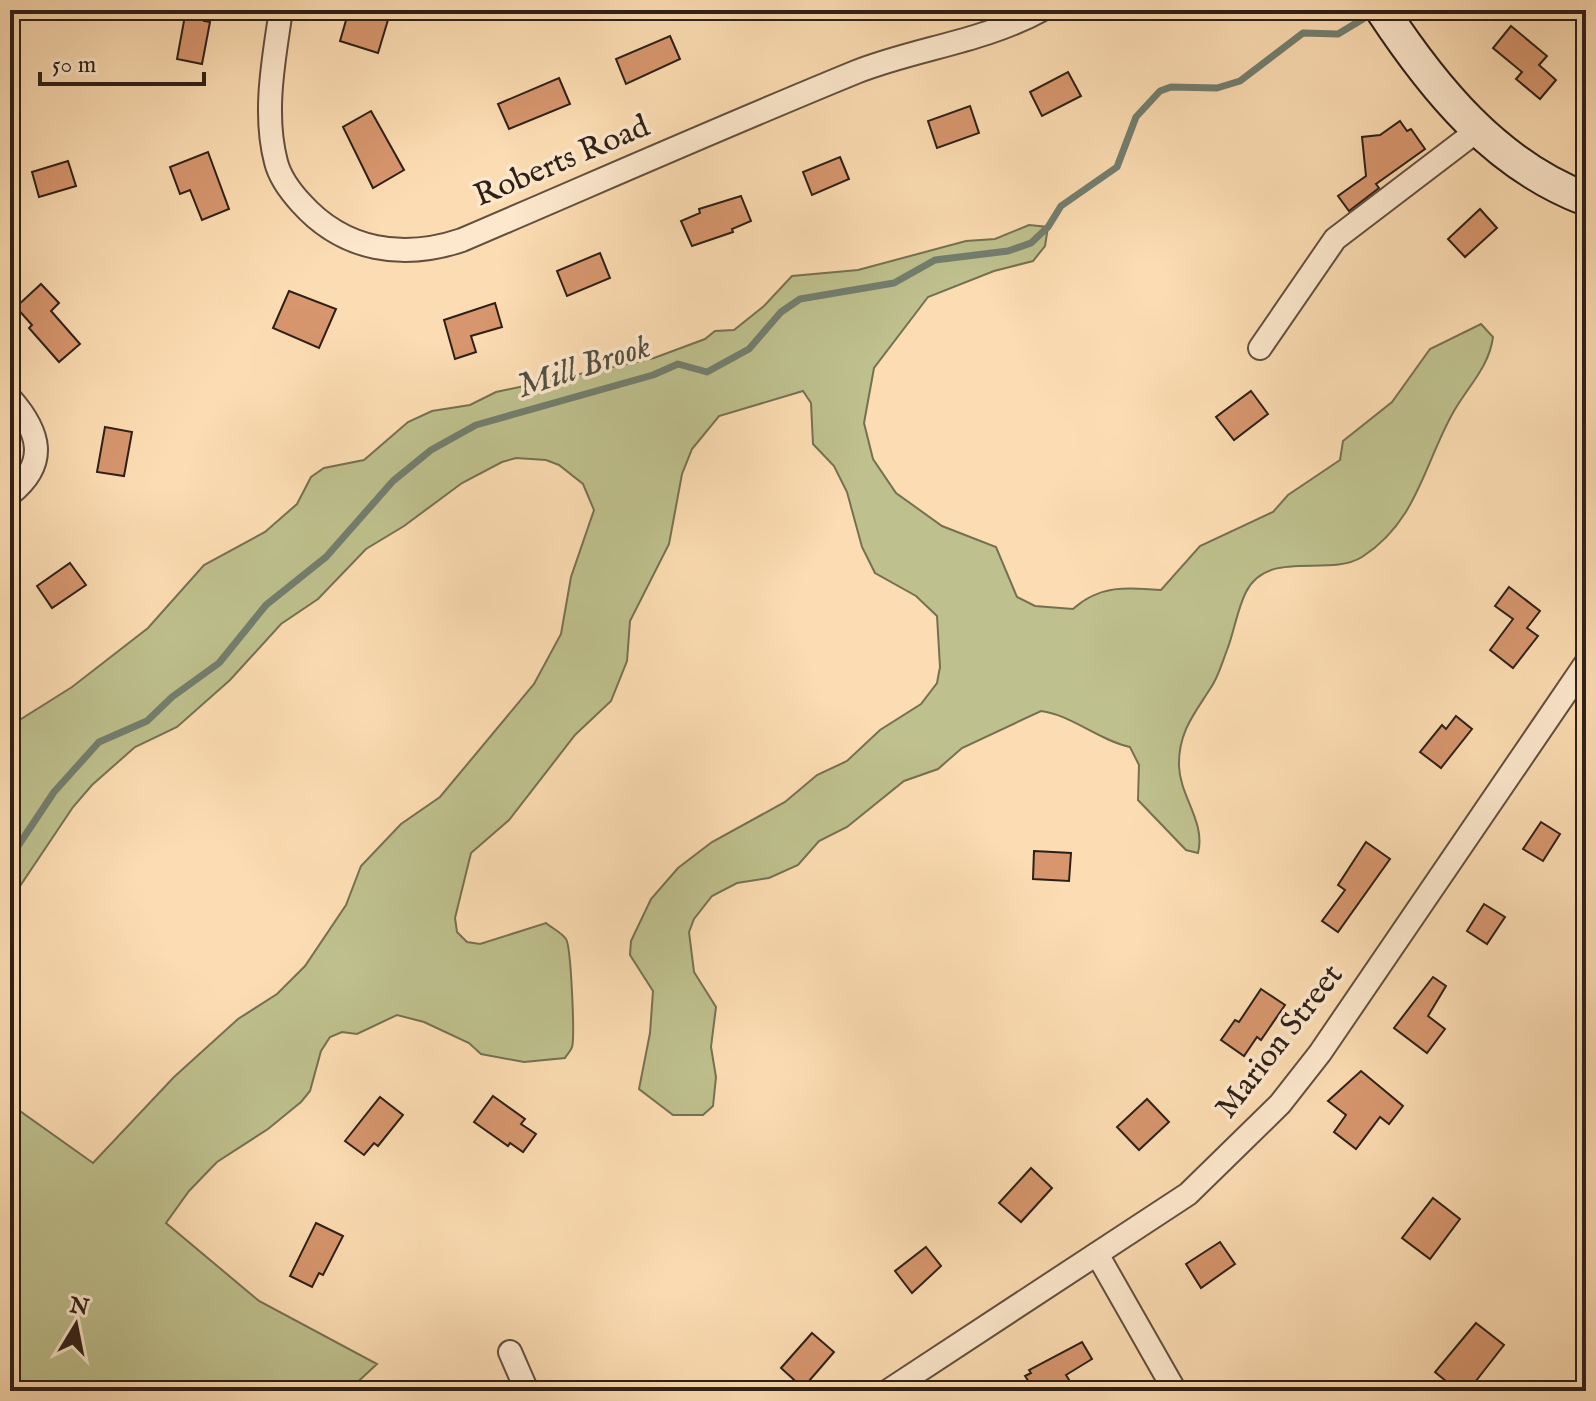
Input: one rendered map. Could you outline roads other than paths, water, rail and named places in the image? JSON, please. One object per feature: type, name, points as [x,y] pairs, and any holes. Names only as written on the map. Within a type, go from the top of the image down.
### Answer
[{"type":"main road","points":[[1382,10],[1428,74],[1478,130],[1544,180],[1586,199]]},
{"type":"street","name":"Roberts Road","points":[[281,10],[271,114],[273,148],[285,183],[314,217],[345,238],[371,247],[412,252],[462,240],[855,73],[928,48],[982,36],[1041,10]]},
{"type":"street","points":[[1260,348],[1335,239],[1478,130]]},
{"type":"street","points":[[10,398],[27,418],[36,445],[30,472],[10,494]]},
{"type":"street","name":"Marion Street","points":[[888,1391],[1202,1183],[1280,1104],[1334,1032],[1586,663]]},
{"type":"street","points":[[1097,1254],[1175,1391]]},
{"type":"street","points":[[510,1352],[527,1391]]},
{"type":"waterway","name":"Mill Brook","points":[[10,858],[54,792],[99,742],[147,721],[172,697],[219,663],[266,605],[326,557],[393,481],[431,450],[476,425],[653,375],[678,364],[707,372],[749,349],[781,312],[800,299],[894,283],[935,260],[1008,251],[1031,243],[1048,227],[1061,206],[1117,167],[1136,117],[1160,91],[1171,87],[1217,88],[1240,81],[1303,33],[1338,34],[1363,19]]}]
